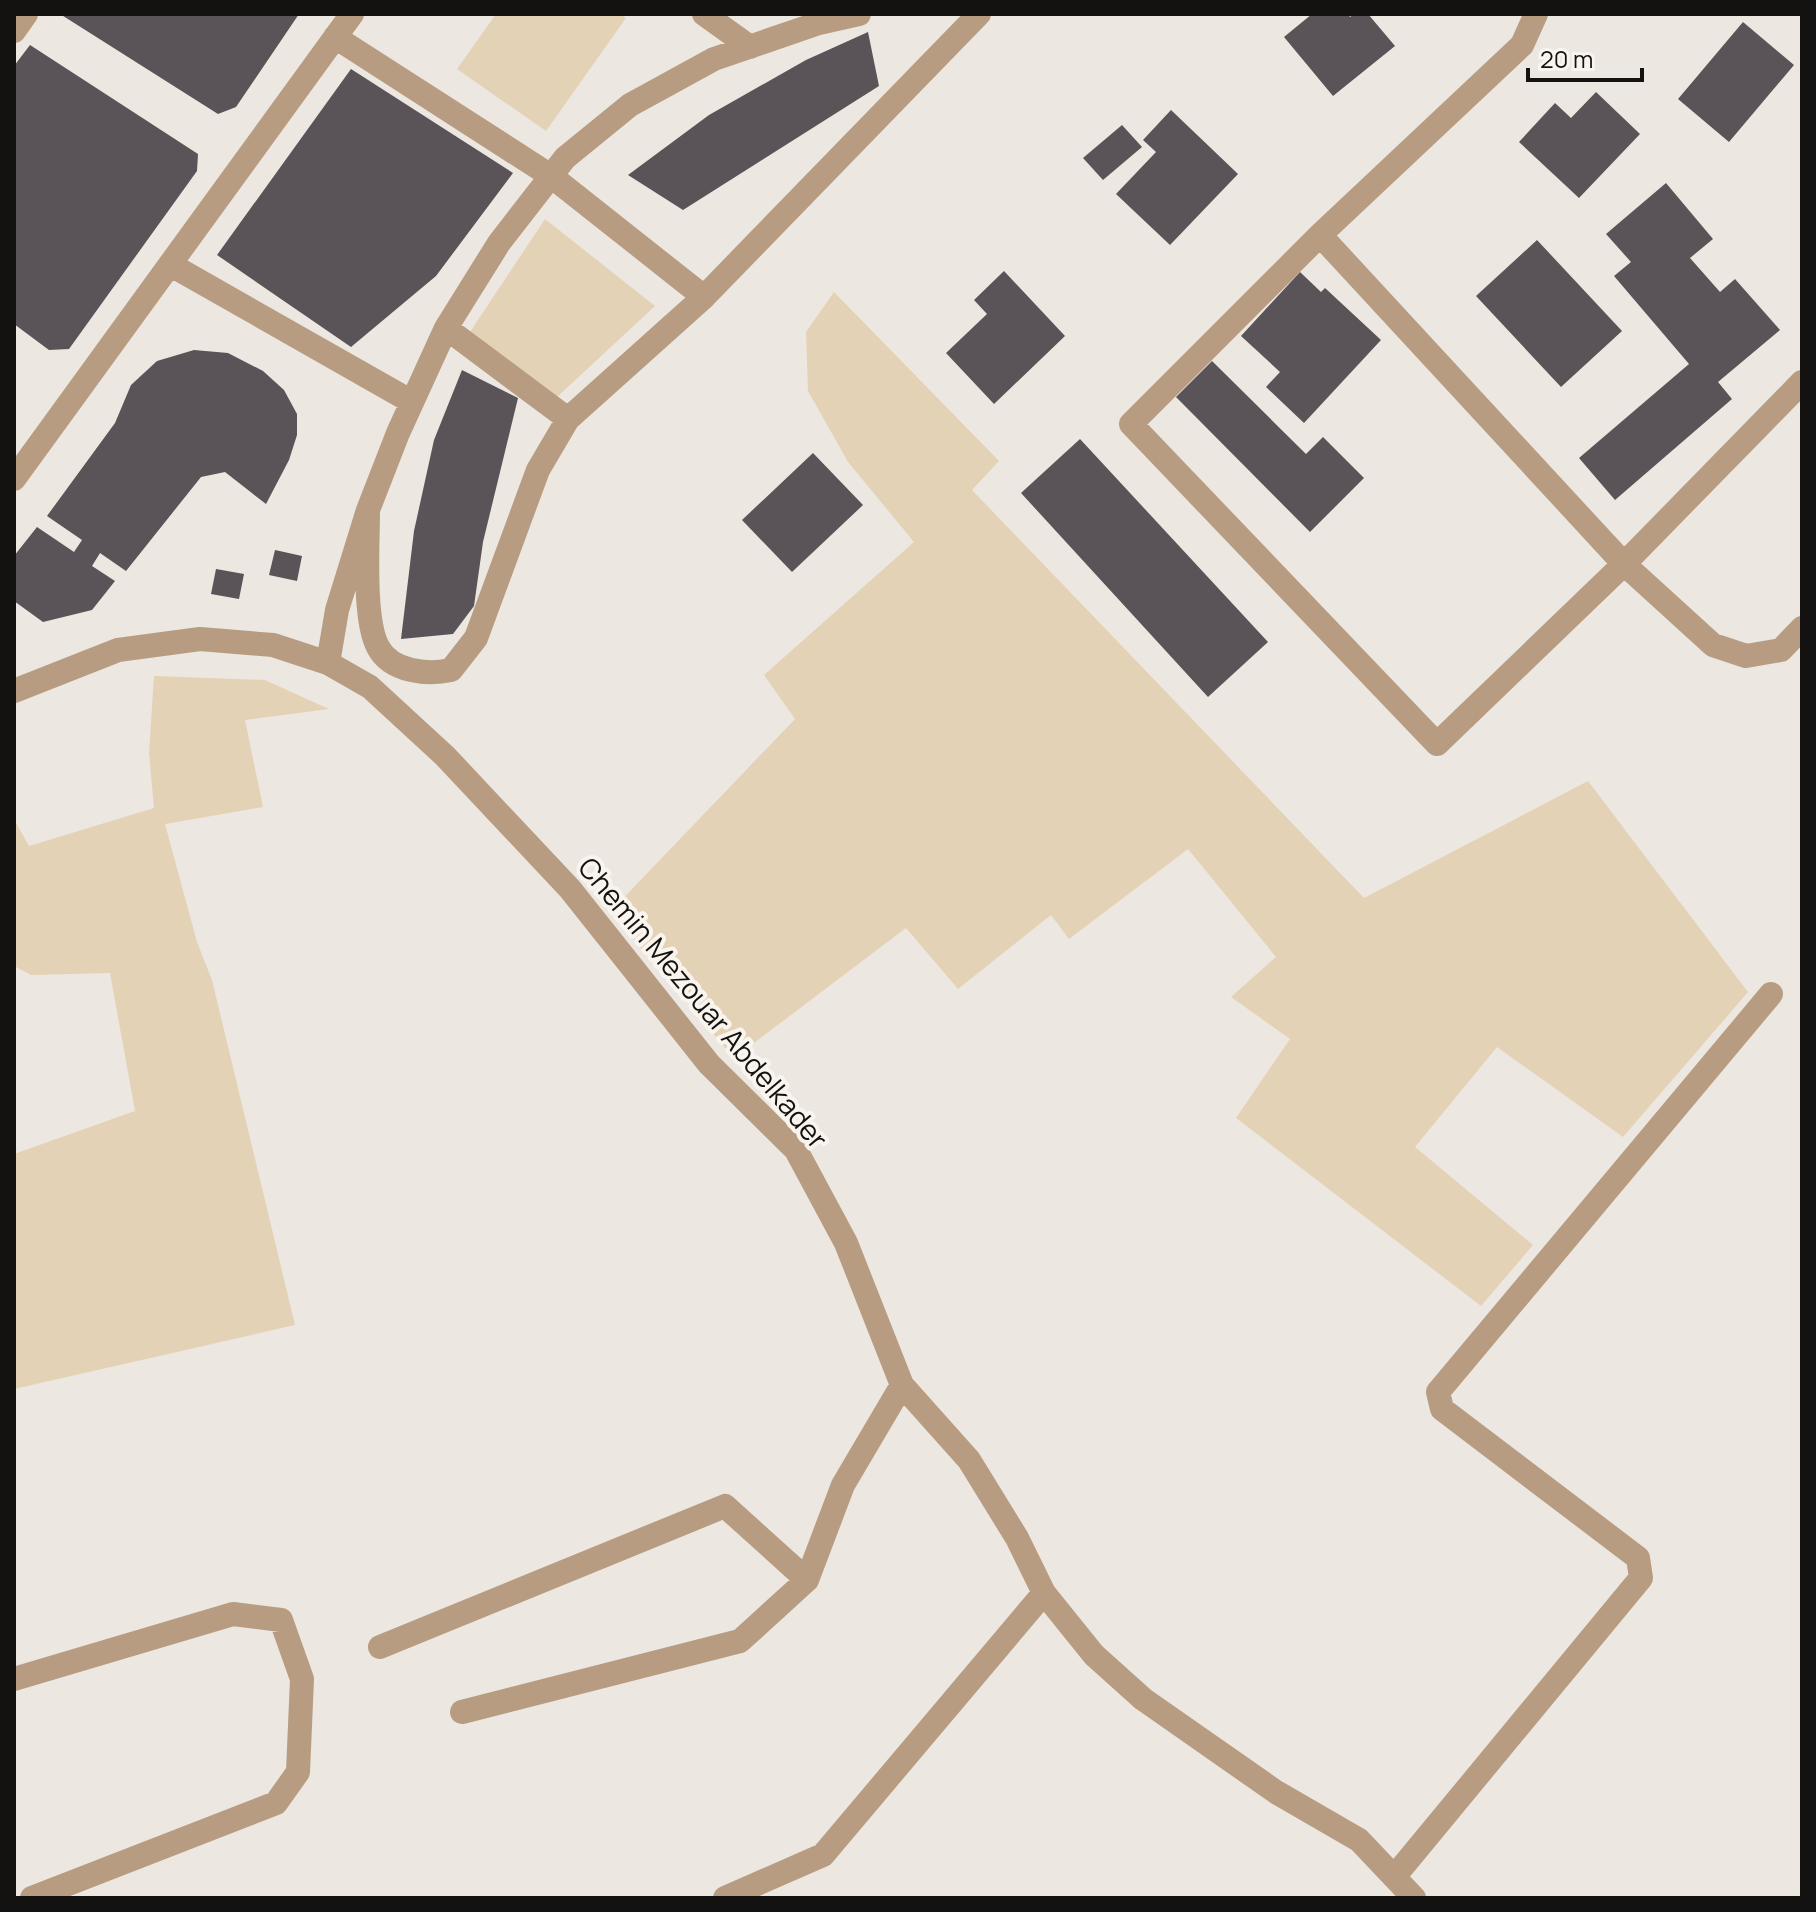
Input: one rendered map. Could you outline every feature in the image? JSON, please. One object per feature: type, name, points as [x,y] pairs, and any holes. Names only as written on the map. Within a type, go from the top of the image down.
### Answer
[{"type":"street","points":[[14,31],[26,14]]},
{"type":"street","points":[[14,479],[352,14]]},
{"type":"street","points":[[704,14],[750,47]]},
{"type":"street","points":[[328,663],[337,610],[368,510],[446,328],[499,243],[565,158],[630,105],[714,59],[819,23],[859,14]]},
{"type":"street","points":[[368,510],[370,621],[378,649],[396,666],[432,674],[451,670],[476,638],[538,470],[568,419],[704,297],[979,14]]},
{"type":"street","points":[[1536,14],[1522,45],[1320,235],[1131,424],[1437,744],[1624,564],[1802,382]]},
{"type":"street","points":[[335,37],[551,176],[704,297]]},
{"type":"street","points":[[1320,235],[1624,564],[1713,645],[1746,656],[1781,650],[1802,628]]},
{"type":"street","points":[[171,265],[412,402]]},
{"type":"street","points":[[446,328],[568,419]]},
{"type":"street","name":"Chemin Mezouar Abdelkader","points":[[14,691],[118,650],[200,639],[273,645],[328,663],[370,687],[445,756],[570,889],[709,1064],[796,1150],[846,1243],[902,1385],[969,1460],[1017,1538],[1044,1593],[1094,1655],[1143,1699],[1276,1792],[1359,1840],[1414,1898]]},
{"type":"street","points":[[1394,1877],[1641,1578],[1638,1558],[1442,1409],[1438,1392],[1771,994]]},
{"type":"street","points":[[462,1712],[740,1641],[807,1580],[843,1485],[902,1385]]},
{"type":"street","points":[[380,1647],[725,1506],[807,1580]]},
{"type":"street","points":[[725,1898],[823,1855],[1044,1593]]},
{"type":"street","points":[[14,1679],[233,1614],[281,1620],[302,1679],[298,1772],[276,1803],[32,1898]]},
{"type":"shaded area","points":[[496,14],[621,14],[626,18],[546,131],[457,69]]},
{"type":"shaded area","points":[[545,219],[655,306],[556,398],[468,335]]},
{"type":"shaded area","points":[[834,292],[999,461],[972,490],[1364,898],[1588,781],[1748,992],[1623,1137],[1497,1047],[1415,1147],[1533,1245],[1481,1306],[1236,1118],[1290,1039],[1231,997],[1276,957],[1188,849],[1069,939],[1051,915],[958,989],[906,928],[734,1058],[610,912],[795,719],[764,675],[914,542],[848,462],[808,391],[806,332]]},
{"type":"shaded area","points":[[154,676],[265,680],[329,709],[245,720],[263,807],[165,824],[197,942],[212,980],[295,1325],[14,1389],[14,1154],[135,1111],[110,973],[31,975],[14,966],[14,819],[29,846],[154,808],[149,753]]},
{"type":"building","points":[[60,14],[299,14],[236,107],[218,114]]},
{"type":"building","points":[[1312,14],[1348,14],[1350,17],[1368,14],[1395,46],[1333,96],[1284,37]]},
{"type":"building","points":[[1743,22],[1794,65],[1729,142],[1678,99]]},
{"type":"building","points":[[868,32],[879,86],[683,210],[628,175],[709,115],[806,60]]},
{"type":"building","points":[[30,45],[198,154],[197,171],[69,349],[49,350],[14,324],[14,66]]},
{"type":"building","points":[[351,69],[513,173],[436,276],[351,347],[217,255]]},
{"type":"building","points":[[1596,92],[1640,134],[1579,198],[1519,142],[1555,103],[1571,118]]},
{"type":"building","points":[[1171,110],[1238,174],[1170,245],[1116,194],[1156,152],[1143,140]]},
{"type":"building","points":[[1122,125],[1142,147],[1103,180],[1083,158]]},
{"type":"building","points":[[1666,183],[1713,239],[1690,258],[1720,292],[1735,279],[1780,330],[1718,382],[1732,399],[1615,500],[1579,458],[1689,364],[1614,276],[1631,262],[1606,234]]},
{"type":"building","points":[[1537,240],[1622,331],[1561,387],[1476,296]]},
{"type":"building","points":[[1004,271],[1065,336],[994,404],[946,353],[987,314],[974,300]]},
{"type":"building","points":[[1300,272],[1321,292],[1325,288],[1381,340],[1304,423],[1266,387],[1280,372],[1241,336]]},
{"type":"building","points":[[194,350],[228,353],[263,371],[284,390],[297,414],[297,435],[289,460],[266,504],[225,472],[201,477],[126,571],[100,553],[92,566],[115,581],[92,610],[43,622],[14,601],[14,556],[37,527],[74,552],[82,540],[47,516],[115,423],[131,385],[157,361]]},
{"type":"building","points":[[1212,361],[1306,454],[1323,437],[1364,478],[1310,532],[1176,397]]},
{"type":"building","points":[[462,370],[518,398],[483,542],[474,606],[453,634],[401,639],[414,531],[434,440]]},
{"type":"building","points":[[1080,439],[1268,642],[1208,697],[1021,493]]},
{"type":"building","points":[[813,453],[863,505],[792,572],[742,520]]},
{"type":"building","points":[[275,550],[302,556],[297,581],[269,575]]},
{"type":"building","points":[[216,569],[244,574],[239,599],[211,594]]}]
